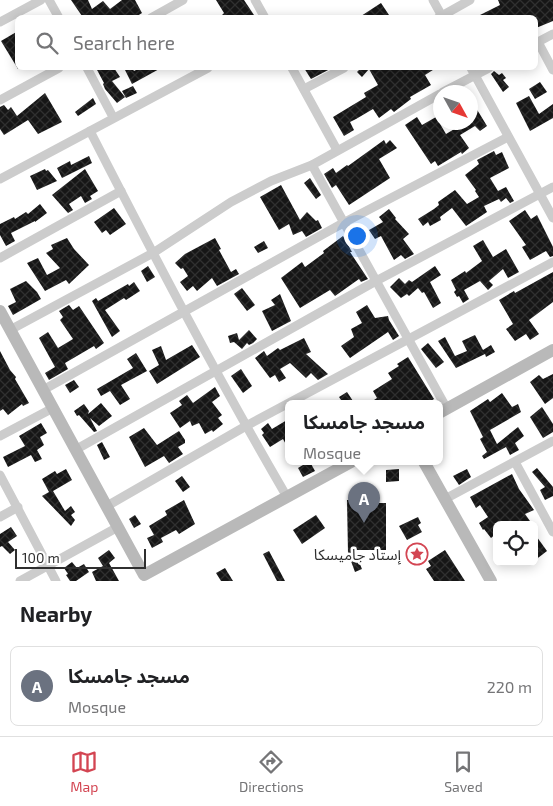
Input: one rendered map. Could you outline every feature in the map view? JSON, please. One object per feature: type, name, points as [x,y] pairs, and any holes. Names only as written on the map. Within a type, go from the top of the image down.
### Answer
[{"type":"street","points":[[0,22],[41,0]]},
{"type":"street","points":[[49,0],[57,15]]},
{"type":"street","points":[[156,15],[183,0]]},
{"type":"street","points":[[255,0],[263,15]]},
{"type":"street","points":[[433,0],[440,15]]},
{"type":"street","points":[[444,15],[470,0]]},
{"type":"street","points":[[538,42],[553,34]]},
{"type":"street","points":[[538,45],[553,70]]},
{"type":"street","points":[[0,100],[55,70]]},
{"type":"street","points":[[88,70],[113,117]]},
{"type":"street","points":[[0,178],[204,70]]},
{"type":"street","points":[[293,70],[337,150]]},
{"type":"street","points":[[304,89],[340,70]]},
{"type":"street","points":[[453,85],[473,71],[553,218]]},
{"type":"street","points":[[10,330],[152,254],[231,202],[271,181],[312,164],[433,98]]},
{"type":"street","points":[[90,131],[152,254],[287,497]]},
{"type":"street","points":[[43,390],[345,222],[508,137]]},
{"type":"street","points":[[312,164],[408,339],[438,400]]},
{"type":"street","points":[[75,450],[376,280],[553,187]]},
{"type":"street","points":[[0,258],[121,191]]},
{"type":"street","points":[[294,400],[553,262]]},
{"type":"street","points":[[0,312],[146,578],[345,465]]},
{"type":"street","points":[[443,411],[553,350]]},
{"type":"street","points":[[106,506],[285,405]]},
{"type":"street","points":[[0,436],[53,408]]},
{"type":"street","points":[[445,499],[553,441]]},
{"type":"street","points":[[515,462],[550,519],[553,532]]},
{"type":"street","points":[[426,465],[491,581]]},
{"type":"street","points":[[0,475],[56,581]]},
{"type":"street","points":[[0,517],[18,507]]},
{"type":"street","points":[[20,581],[118,527]]},
{"type":"building","points":[[71,0],[88,0],[92,9],[103,1],[110,9],[122,0],[135,0],[142,13],[139,15],[81,15]]},
{"type":"building","points":[[216,0],[244,0],[254,15],[222,15],[224,13]]},
{"type":"building","points":[[498,0],[553,0],[553,21],[538,27],[538,15],[480,15],[500,5]]},
{"type":"building","points":[[381,3],[389,15],[363,15]]},
{"type":"building","points":[[15,33],[15,64],[1,41]]},
{"type":"building","points":[[97,70],[115,70],[120,77],[112,81],[125,97],[117,103],[105,89]]},
{"type":"building","points":[[125,70],[157,70],[132,84]]},
{"type":"building","points":[[305,70],[328,70],[311,79]]},
{"type":"building","points":[[359,70],[368,70],[362,77],[357,72]]},
{"type":"building","points":[[370,70],[433,70],[425,75],[431,85],[410,97],[411,99],[394,112],[391,109],[379,118],[373,109],[350,122],[354,130],[344,136],[333,117],[366,97],[364,93],[378,85]]},
{"type":"building","points":[[494,71],[499,75],[502,73],[506,78],[503,80],[509,87],[503,92],[491,74]]},
{"type":"building","points":[[540,82],[547,92],[535,99],[529,89]]},
{"type":"building","points":[[133,86],[137,93],[126,98],[122,91]]},
{"type":"building","points":[[45,93],[62,122],[38,134],[28,120],[4,135],[0,129],[0,107],[4,105],[8,110],[11,107],[17,116]]},
{"type":"building","points":[[529,96],[539,114],[553,104],[553,118],[530,131],[516,103]]},
{"type":"building","points":[[93,98],[96,104],[78,116],[75,112]]},
{"type":"building","points":[[478,111],[487,126],[480,131],[478,129]]},
{"type":"building","points":[[417,117],[422,125],[433,119],[433,130],[444,130],[446,134],[453,130],[468,130],[460,135],[469,148],[462,154],[461,152],[438,166],[435,161],[431,164],[405,125]]},
{"type":"building","points":[[384,140],[386,144],[390,140],[397,148],[379,159],[390,178],[349,205],[336,185],[332,188],[324,174],[333,168],[336,173]]},
{"type":"building","points":[[494,151],[496,155],[502,152],[509,168],[490,178],[498,191],[506,187],[514,201],[510,203],[506,198],[501,202],[499,199],[484,206],[487,212],[466,226],[452,208],[440,217],[441,220],[430,226],[428,222],[423,226],[418,219],[434,209],[439,205],[438,202],[455,190],[467,204],[479,197],[465,175],[479,164],[477,160]]},
{"type":"building","points":[[89,156],[92,163],[62,178],[57,168],[70,161],[71,165]]},
{"type":"building","points":[[45,169],[57,181],[37,190],[30,176]]},
{"type":"building","points":[[85,169],[98,191],[90,196],[92,199],[85,203],[81,196],[69,204],[73,210],[68,213],[52,195]]},
{"type":"building","points":[[310,178],[321,195],[316,199],[304,183]]},
{"type":"building","points":[[281,185],[300,220],[307,212],[316,221],[318,220],[322,228],[306,237],[302,231],[293,235],[289,224],[279,230],[260,197]]},
{"type":"building","points":[[40,204],[47,213],[35,222],[11,233],[15,241],[6,246],[0,235],[0,224],[14,217],[15,219],[26,212],[28,214]]},
{"type":"building","points":[[114,208],[126,224],[110,235],[106,230],[102,233],[94,222]]},
{"type":"building","points":[[389,209],[395,219],[409,234],[403,239],[414,254],[405,259],[401,255],[394,260],[381,236],[375,239],[369,230],[383,222],[379,217]]},
{"type":"building","points":[[525,210],[531,219],[537,215],[553,247],[553,256],[550,257],[546,251],[530,260],[522,247],[526,245],[509,221]]},
{"type":"building","points":[[343,236],[352,252],[350,252],[368,279],[361,282],[359,279],[335,296],[330,290],[300,308],[281,278],[302,262],[305,267]]},
{"type":"building","points":[[67,238],[74,249],[89,265],[69,284],[66,280],[45,291],[27,263],[38,258],[47,275],[60,268],[46,253],[53,249],[51,245]]},
{"type":"building","points":[[215,238],[231,272],[236,269],[239,274],[217,286],[212,278],[197,291],[193,286],[187,291],[180,282],[188,276],[183,268],[181,269],[175,263],[185,254]]},
{"type":"building","points":[[483,240],[493,257],[506,249],[519,272],[508,278],[503,269],[489,281],[493,285],[488,290],[480,281],[464,290],[469,299],[463,303],[454,292],[456,290],[451,280],[465,271],[466,273],[482,261],[473,246]]},
{"type":"building","points":[[264,241],[268,248],[258,253],[254,247]]},
{"type":"building","points":[[148,266],[155,277],[147,282],[141,271]]},
{"type":"building","points":[[435,266],[441,275],[430,282],[441,303],[433,308],[424,292],[422,293],[418,288],[409,296],[407,294],[401,298],[390,287],[399,278],[405,284],[409,280],[412,282]]},
{"type":"building","points":[[553,272],[553,302],[529,320],[539,334],[530,340],[526,334],[515,341],[506,329],[513,324],[499,300]]},
{"type":"building","points":[[26,281],[41,299],[13,315],[8,306],[16,302],[10,289]]},
{"type":"building","points":[[134,282],[140,291],[105,310],[120,331],[112,337],[92,301],[96,298],[98,301]]},
{"type":"building","points":[[242,288],[255,305],[247,311],[234,294]]},
{"type":"building","points":[[280,294],[291,321],[272,331],[262,311],[275,305],[271,300]]},
{"type":"building","points":[[69,305],[73,310],[79,306],[104,343],[96,349],[94,346],[65,363],[68,369],[49,380],[45,373],[55,367],[39,338],[48,332],[58,348],[73,339],[60,320],[63,317],[59,311]]},
{"type":"building","points":[[367,305],[375,318],[388,316],[399,336],[393,340],[388,332],[350,358],[341,346],[354,337],[351,329],[362,323],[356,312]]},
{"type":"building","points":[[249,330],[257,339],[253,343],[249,345],[247,343],[242,349],[234,342],[230,343],[228,336],[237,333],[239,340]]},
{"type":"building","points":[[475,335],[483,350],[491,345],[495,352],[486,357],[485,354],[456,368],[438,341],[445,337],[455,356],[467,351],[462,341]]},
{"type":"building","points":[[304,338],[311,352],[306,354],[328,374],[318,380],[311,373],[306,378],[290,363],[280,369],[286,378],[279,382],[275,375],[270,378],[255,358],[264,351],[267,356],[278,348],[280,350]]},
{"type":"building","points":[[428,343],[444,362],[436,368],[421,349]]},
{"type":"building","points":[[192,345],[200,357],[157,384],[149,371],[159,365],[152,350],[161,346],[166,360]]},
{"type":"building","points":[[0,351],[29,403],[23,406],[22,404],[8,415],[3,409],[0,411]]},
{"type":"building","points":[[136,353],[147,371],[121,385],[130,399],[120,405],[110,391],[101,396],[97,389],[133,368],[127,359]]},
{"type":"building","points":[[408,357],[434,399],[374,400],[377,398],[373,391],[392,379],[388,373],[399,366],[397,364]]},
{"type":"building","points":[[241,369],[252,386],[243,393],[231,376]]},
{"type":"building","points":[[553,374],[553,398],[545,404],[530,382],[539,375],[543,379]]},
{"type":"building","points":[[74,380],[79,387],[70,393],[65,385]]},
{"type":"building","points":[[215,387],[220,396],[212,402],[222,415],[218,418],[223,424],[213,432],[212,430],[205,434],[199,423],[192,426],[190,421],[180,428],[170,413],[182,405],[179,401],[187,395],[193,403]]},
{"type":"building","points":[[347,392],[352,400],[341,400],[339,397]]},
{"type":"building","points":[[502,393],[512,407],[518,404],[521,412],[490,430],[497,444],[518,427],[524,436],[515,443],[519,450],[510,455],[506,447],[484,459],[482,456],[487,452],[480,439],[483,437],[470,411],[488,399],[490,402]]},
{"type":"building","points":[[101,403],[112,416],[99,426],[90,418],[97,431],[94,432],[74,411],[84,404],[89,411],[88,414]]},
{"type":"building","points":[[542,407],[553,424],[553,432],[543,438],[530,417]]},
{"type":"building","points":[[285,421],[285,443],[283,439],[270,447],[262,435],[264,433],[261,429],[268,423],[272,429]]},
{"type":"building","points":[[41,423],[47,433],[40,437],[44,445],[37,450],[42,459],[35,462],[31,455],[8,467],[3,457],[25,446],[19,436]]},
{"type":"building","points":[[144,428],[157,445],[179,431],[185,440],[185,443],[178,447],[183,454],[169,463],[164,456],[145,467],[129,437]]},
{"type":"building","points":[[102,442],[110,457],[104,460],[97,445]]},
{"type":"building","points":[[303,465],[312,465],[315,471],[303,477],[298,468]]},
{"type":"building","points":[[537,468],[553,487],[553,496],[545,500],[540,490],[545,487],[532,472]]},
{"type":"building","points":[[66,469],[72,480],[53,491],[65,511],[71,506],[75,512],[71,515],[75,520],[71,526],[42,496],[49,492],[42,479],[55,471],[57,474]]},
{"type":"building","points":[[399,469],[399,481],[386,482],[386,470]]},
{"type":"building","points":[[467,469],[471,477],[459,485],[453,476]]},
{"type":"building","points":[[512,474],[519,489],[534,510],[525,514],[530,521],[493,521],[493,536],[491,538],[479,523],[488,517],[480,505],[476,508],[470,497]]},
{"type":"building","points":[[182,476],[190,487],[183,492],[175,481]]},
{"type":"building","points":[[184,500],[195,524],[179,534],[176,530],[161,538],[163,542],[152,548],[147,538],[154,535],[149,526],[167,515],[165,511]]},
{"type":"building","points":[[347,500],[375,500],[375,503],[386,503],[386,550],[354,550],[362,569],[355,572],[348,553]]},
{"type":"building","points":[[135,515],[141,524],[134,528],[129,519]]},
{"type":"building","points":[[316,515],[325,528],[302,544],[293,530]]},
{"type":"building","points":[[418,517],[421,523],[418,525],[422,532],[407,540],[399,526]]},
{"type":"building","points":[[11,527],[17,536],[8,542],[15,550],[10,554],[2,546],[0,547],[0,534]]},
{"type":"building","points":[[538,539],[547,551],[538,558]]},
{"type":"building","points":[[109,550],[115,558],[109,563],[119,581],[96,581],[92,572],[103,566],[98,558]]},
{"type":"building","points":[[445,550],[465,581],[434,581],[426,569],[431,566],[428,561]]},
{"type":"building","points":[[269,551],[285,581],[277,581],[263,554]]},
{"type":"building","points":[[72,562],[77,568],[84,564],[89,572],[76,581],[70,581],[64,568]]},
{"type":"building","points":[[225,568],[233,581],[221,581],[216,573]]},
{"type":"place","name":"مسجد جامسكا","points":[[364,523]]},
{"type":"place","name":"إستاد جاميسكا","points":[[417,554]]}]
